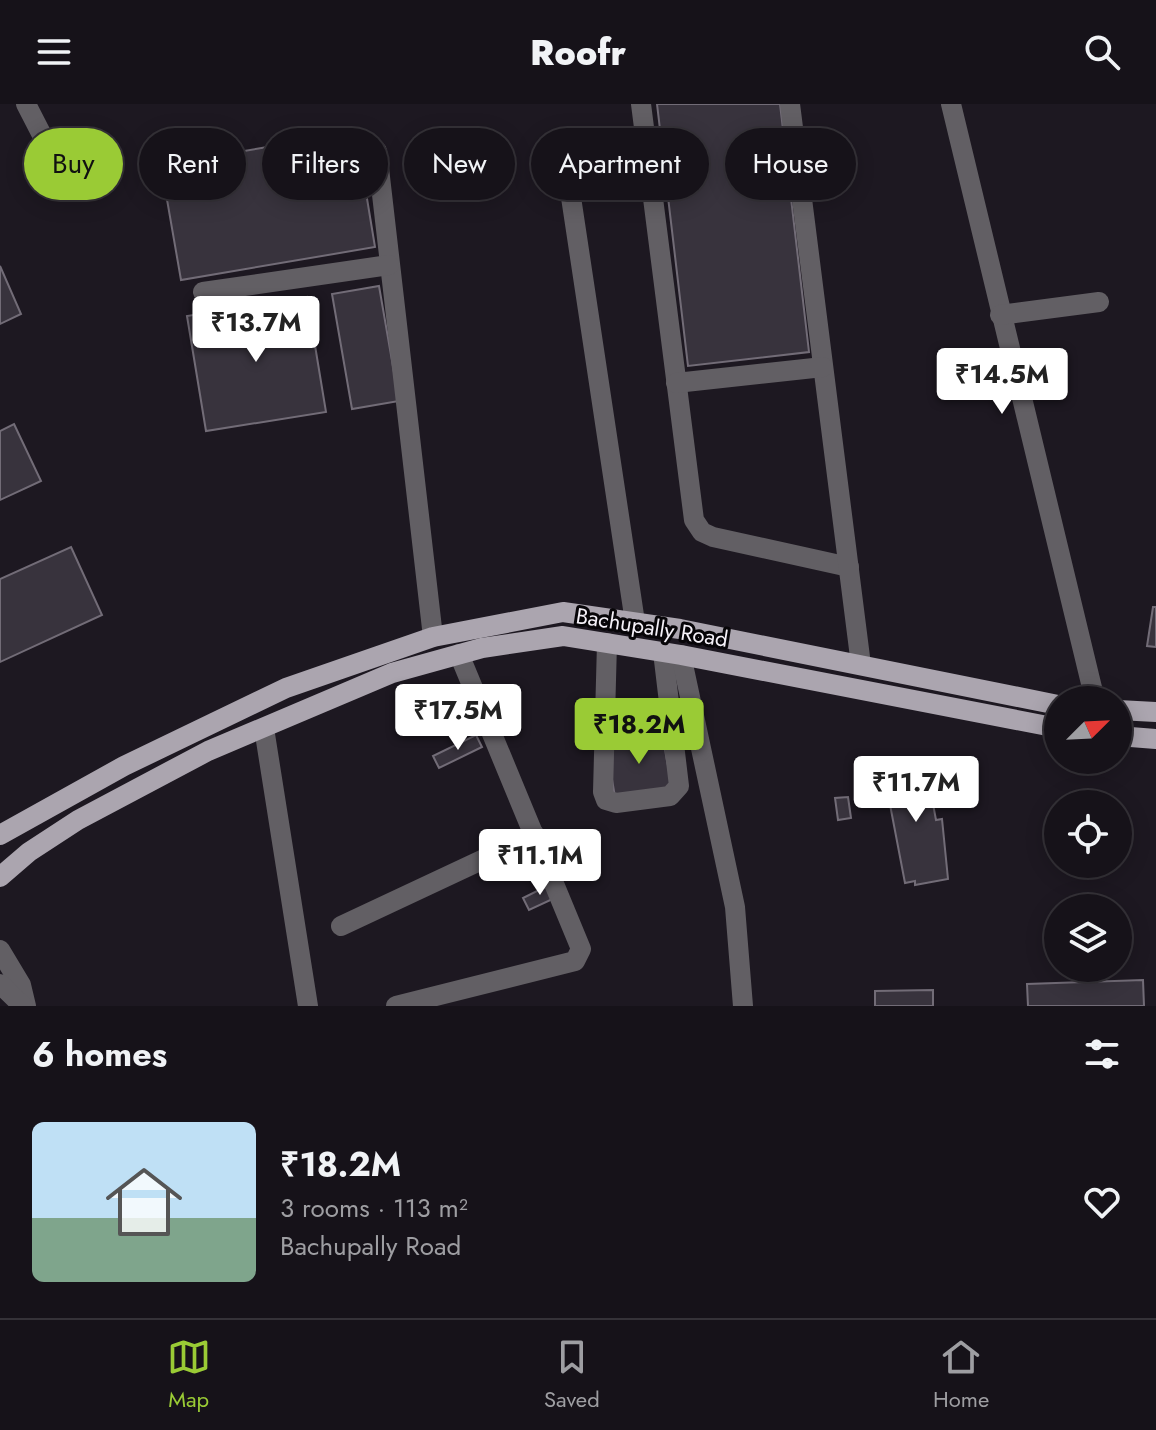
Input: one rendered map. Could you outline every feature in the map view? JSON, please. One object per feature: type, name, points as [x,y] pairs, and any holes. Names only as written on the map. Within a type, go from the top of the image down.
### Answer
[{"type":"main road","name":"Bachupally Road","points":[[0,835],[124,766],[286,688],[433,637],[563,612],[635,622],[1044,702]]},
{"type":"main road","name":"Bachupally Road","points":[[0,877],[29,852],[78,820],[208,751],[392,673],[459,654],[563,636],[1044,725]]},
{"type":"main road","points":[[1132,711],[1156,712]]},
{"type":"main road","points":[[1132,737],[1156,739]]},
{"type":"street","points":[[26,104],[38,128]]},
{"type":"street","points":[[641,104],[692,510],[702,532],[737,544],[849,567]]},
{"type":"street","points":[[790,104],[861,665]]},
{"type":"street","points":[[935,104],[952,113],[1092,686]]},
{"type":"street","points":[[382,200],[433,637]]},
{"type":"street","points":[[571,200],[635,622]]},
{"type":"street","points":[[203,292],[389,265]]},
{"type":"street","points":[[1000,315],[1099,302]]},
{"type":"street","points":[[676,383],[823,367]]},
{"type":"street","points":[[607,643],[603,792],[606,800],[616,803],[670,796],[679,786],[672,654]]},
{"type":"street","points":[[396,1006],[575,961],[581,949],[459,654]]},
{"type":"street","points":[[672,654],[735,907],[743,1006]]},
{"type":"street","points":[[264,728],[308,1006]]},
{"type":"street","points":[[341,926],[535,835]]},
{"type":"street","points":[[0,950],[21,985],[25,1006]]},
{"type":"street","points":[[0,984],[25,1006]]},
{"type":"building","points":[[657,104],[780,104],[783,128],[725,128],[725,200],[791,200],[809,352],[688,366],[668,200],[709,200],[709,128],[660,128]]},
{"type":"building","points":[[262,148],[262,200],[367,200],[375,247],[181,280],[167,200],[246,200],[246,151]]},
{"type":"building","points":[[0,266],[21,314],[0,324]]},
{"type":"building","points":[[379,286],[399,401],[352,409],[332,294]]},
{"type":"building","points":[[307,297],[326,412],[206,431],[187,316]]},
{"type":"building","points":[[14,424],[41,481],[0,500],[0,431]]},
{"type":"building","points":[[71,547],[102,615],[0,662],[0,579]]},
{"type":"building","points":[[1153,607],[1156,607],[1156,647],[1147,646]]},
{"type":"building","points":[[662,734],[672,787],[615,797],[606,744]]},
{"type":"building","points":[[476,735],[482,747],[439,768],[433,756]]},
{"type":"building","points":[[915,762],[916,768],[926,766],[936,820],[942,819],[948,879],[915,885],[915,881],[905,883],[883,768]]},
{"type":"building","points":[[848,797],[851,818],[838,820],[835,798]]},
{"type":"building","points":[[551,884],[557,897],[529,910],[523,898]]},
{"type":"building","points":[[1143,980],[1144,1006],[1028,1006],[1027,984]]},
{"type":"building","points":[[933,990],[933,1006],[875,1006],[875,991]]}]
